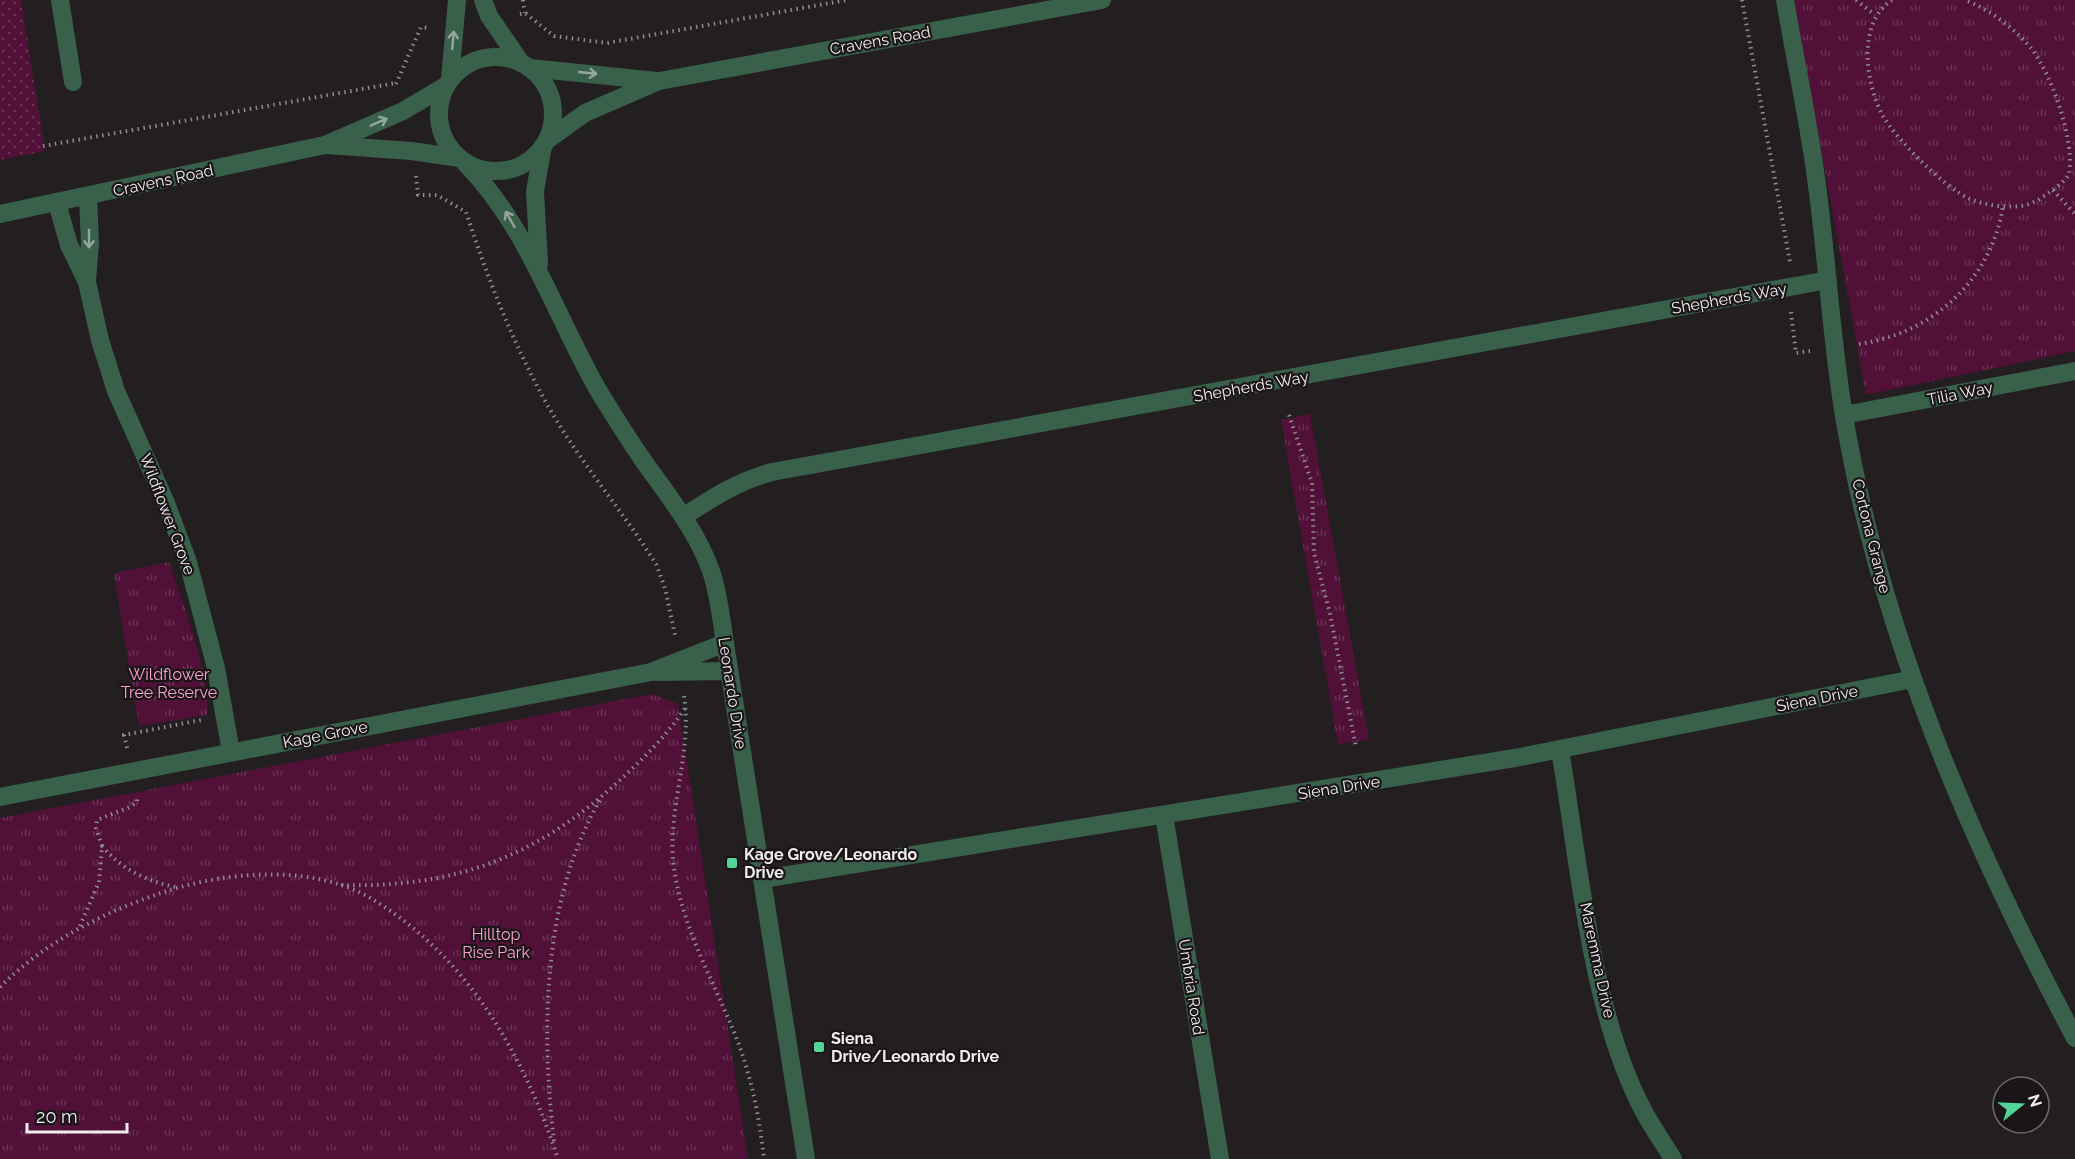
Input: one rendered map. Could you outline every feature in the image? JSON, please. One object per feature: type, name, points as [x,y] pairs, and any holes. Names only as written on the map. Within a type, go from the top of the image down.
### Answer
[{"type":"street","points":[[60,0],[73,82]]},
{"type":"street","points":[[457,0],[448,82],[440,100],[438,116],[441,132],[448,147],[463,161],[482,170],[499,171],[516,168],[531,159],[544,144],[551,126],[553,110],[549,94],[489,16],[483,0]]},
{"type":"street","name":"Cravens Road","points":[[544,144],[585,114],[659,81],[1102,0]]},
{"type":"street","name":"Cortona Grange","points":[[1785,0],[1815,175],[1844,415],[1877,563],[1913,679],[1983,855],[2075,1038]]},
{"type":"street","points":[[448,82],[461,68],[475,60],[491,57],[507,58],[526,66]]},
{"type":"street","name":"Cravens Road","points":[[526,66],[659,81]]},
{"type":"street","name":"Cravens Road","points":[[0,214],[326,145],[404,111],[448,82]]},
{"type":"street","name":"Leonardo Drive","points":[[539,270],[535,190],[544,144]]},
{"type":"street","name":"Cravens Road","points":[[326,145],[411,151],[463,161]]},
{"type":"street","name":"Leonardo Drive","points":[[463,161],[490,188],[539,270],[560,320],[598,390],[683,517],[711,572],[725,643],[806,1159]]},
{"type":"street","name":"Wildflower Grove","points":[[87,282],[90,243],[88,196]]},
{"type":"street","name":"Wildflower Grove","points":[[57,203],[69,245],[87,282],[100,340],[116,391],[166,503],[188,562],[211,646],[231,752]]},
{"type":"street","name":"Shepherds Way","points":[[683,517],[728,488],[748,478],[772,472],[1828,280]]},
{"type":"street","name":"Tilia Way","points":[[1844,415],[2075,371]]},
{"type":"street","name":"Kage Grove","points":[[0,797],[651,672],[679,666],[725,643]]},
{"type":"street","name":"Kage Grove","points":[[679,666],[729,671]]},
{"type":"street","name":"Siena Drive","points":[[762,879],[1560,750],[1913,679]]},
{"type":"street","name":"Maremma Drive","points":[[1560,750],[1602,992],[1622,1058],[1642,1107],[1673,1159]]},
{"type":"street","name":"Umbria Road","points":[[1164,815],[1220,1159]]},
{"type":"path","points":[[523,0],[525,13]]},
{"type":"path","points":[[572,39],[607,44],[847,0]]},
{"type":"path","points":[[1856,0],[1875,15]]},
{"type":"path","points":[[1893,0],[1875,15],[1867,45],[1870,76],[1883,116],[1915,155],[1968,198],[2003,206],[2025,205],[2053,190],[2069,175],[2074,155],[2072,134],[2059,95],[2030,47],[1979,5],[1965,0]]},
{"type":"path","points":[[42,146],[396,83]]},
{"type":"path","points":[[2053,190],[2075,214]]},
{"type":"path","points":[[466,212],[513,337],[548,407],[656,564],[665,588],[686,707],[686,736],[672,838],[674,869],[692,936],[732,1027],[750,1075],[760,1118],[764,1159]]},
{"type":"path","points":[[1289,415],[1312,483],[1314,554],[1329,614],[1356,747]]},
{"type":"path","points":[[337,885],[402,885],[478,868],[543,840],[602,796],[636,765],[686,707]]},
{"type":"path","points":[[555,1151],[547,1047],[548,985],[557,923],[571,869],[586,824],[602,796]]},
{"type":"path","points":[[80,928],[99,882],[102,846],[114,860],[132,872],[176,887]]},
{"type":"path","points":[[0,987],[9,978],[80,928],[106,914],[176,887],[239,876],[278,874],[337,885],[371,898],[416,932],[457,970],[492,1014],[525,1071],[558,1159]]},
{"type":"path","points":[[0,982],[9,978]]},
{"type":"green space","points":[[0,0],[21,0],[45,151],[0,160]]},
{"type":"green space","points":[[1794,0],[2075,0],[2075,351],[1866,395]]},
{"type":"green space","points":[[1310,414],[1369,740],[1338,744],[1281,420]]},
{"type":"green space","name":"Wildflower Tree Reserve","points":[[169,562],[199,656],[208,715],[139,726],[114,573]]},
{"type":"green space","name":"Hilltop Rise Park","points":[[652,694],[678,704],[748,1159],[0,1159],[0,818]]},
{"type":"place","name":"Kage Grove/Leonardo Drive","points":[[732,863]]},
{"type":"place","name":"Siena Drive/Leonardo Drive","points":[[819,1047]]}]
